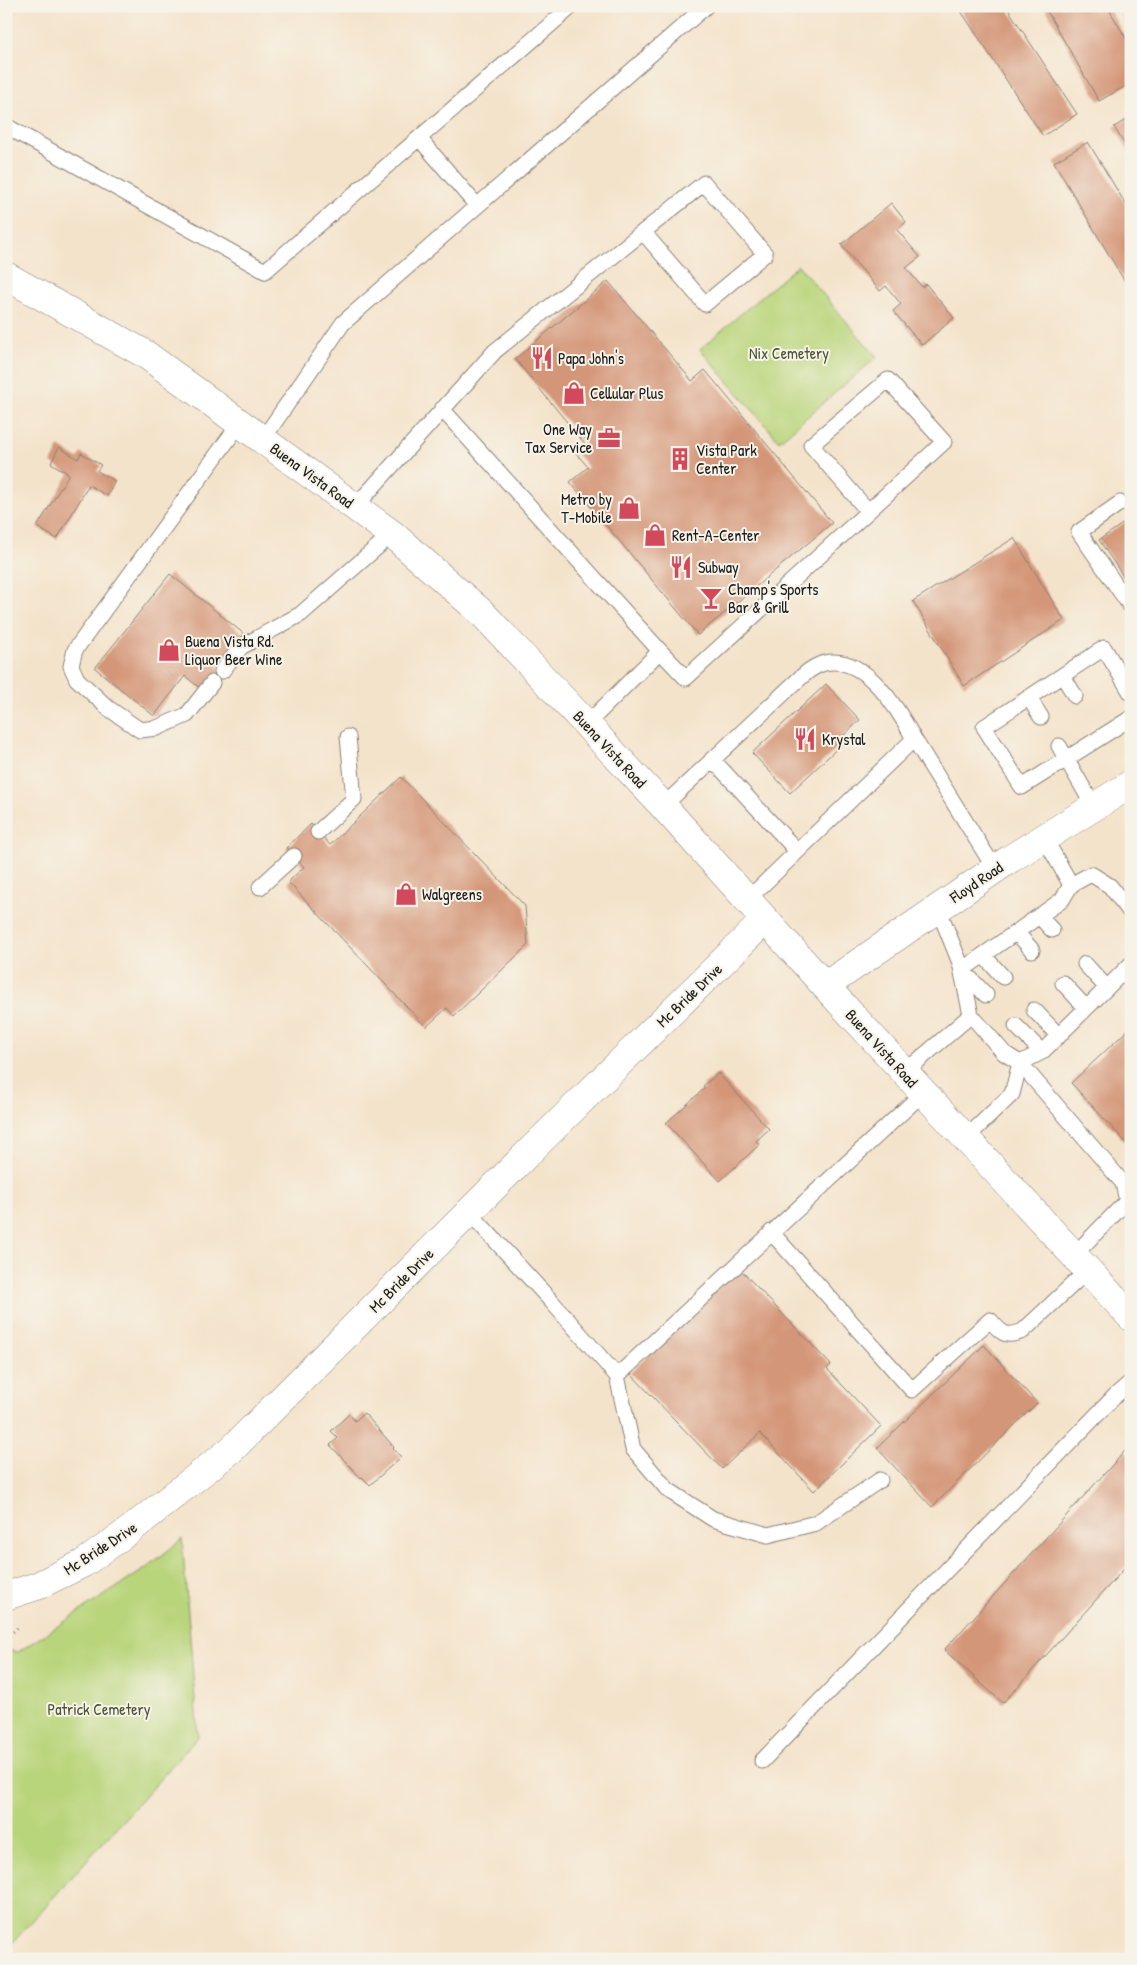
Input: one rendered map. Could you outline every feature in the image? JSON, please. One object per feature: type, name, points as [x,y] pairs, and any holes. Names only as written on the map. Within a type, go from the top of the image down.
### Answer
[{"type":"main road","name":"Buena Vista Road","points":[[6,276],[145,354],[392,534],[482,613],[663,806],[825,986],[1131,1317]]},
{"type":"main road","name":"Floyd Road","points":[[825,986],[995,869],[1131,784]]},
{"type":"main road","name":"Mc Bride Drive","points":[[6,1596],[37,1586],[84,1563],[130,1530],[232,1449],[765,920]]},
{"type":"lane","points":[[6,126],[265,270],[572,6]]},
{"type":"lane","points":[[263,439],[343,322],[706,6]]},
{"type":"lane","points":[[419,138],[477,206]]},
{"type":"lane","points":[[355,507],[494,351],[704,183],[765,254],[705,304],[643,232]]},
{"type":"lane","points":[[442,410],[686,678],[944,442],[888,380],[811,445],[868,511]]},
{"type":"lane","points":[[212,683],[187,715],[157,728],[140,730],[108,708],[77,679],[71,666],[75,650],[240,423]]},
{"type":"lane","points":[[1120,503],[1079,532],[1131,607]]},
{"type":"lane","points":[[222,671],[241,647],[300,614],[392,534]]},
{"type":"lane","points":[[1129,686],[1104,648],[984,727],[1022,787],[1063,753],[1102,737],[1131,718]]},
{"type":"lane","points":[[587,724],[660,651]]},
{"type":"lane","points":[[663,806],[814,666],[826,662],[844,664],[861,671],[891,700],[904,718],[914,739],[995,869]]},
{"type":"lane","points":[[1063,676],[1076,696]]},
{"type":"lane","points":[[1029,698],[1041,717]]},
{"type":"lane","points":[[1094,724],[1102,737]]},
{"type":"lane","points":[[318,832],[354,799],[348,738]]},
{"type":"lane","points":[[748,899],[914,739]]},
{"type":"lane","points":[[1063,753],[1094,807]]},
{"type":"lane","points":[[712,759],[797,852]]},
{"type":"lane","points":[[1044,837],[1071,885]]},
{"type":"lane","points":[[260,887],[294,856]]},
{"type":"lane","points":[[962,970],[1062,900],[1071,885],[1092,874],[1110,886],[1131,913]]},
{"type":"lane","points":[[771,1232],[912,1390],[990,1320],[1000,1332],[1012,1335],[1023,1330],[1081,1263],[1127,1201],[1123,1183],[1020,1063],[1004,1053],[971,1015],[962,970],[938,908]]},
{"type":"lane","points":[[1039,916],[1052,930]]},
{"type":"lane","points":[[1016,932],[1032,950]]},
{"type":"lane","points":[[983,955],[1003,978]]},
{"type":"lane","points":[[1085,964],[1107,988]]},
{"type":"lane","points":[[966,1138],[1012,1094],[1020,1063],[1042,1052],[1131,964]]},
{"type":"lane","points":[[962,970],[986,995]]},
{"type":"lane","points":[[1063,983],[1086,1008]]},
{"type":"lane","points":[[1034,1010],[1059,1036]]},
{"type":"lane","points":[[905,1072],[971,1015]]},
{"type":"lane","points":[[1016,1026],[1042,1052]]},
{"type":"lane","points":[[617,1376],[923,1093]]},
{"type":"lane","points":[[469,1212],[617,1376],[633,1449],[668,1490],[714,1519],[768,1535],[816,1523],[880,1480]]},
{"type":"lane","points":[[762,1761],[1116,1394],[1131,1382]]},
{"type":"green space","name":"Nix Cemetery","points":[[798,265],[877,357],[779,441],[700,349]]},
{"type":"green space","name":"Patrick Cemetery","points":[[182,1539],[198,1737],[6,1950],[6,1650],[18,1652],[145,1569]]},
{"type":"building","points":[[968,6],[1006,6],[1077,114],[1043,136],[961,11]]},
{"type":"building","points":[[1044,6],[1107,6],[1131,47],[1131,83],[1099,101]]},
{"type":"building","points":[[1131,117],[1131,155],[1114,127]]},
{"type":"building","points":[[1088,142],[1131,213],[1131,292],[1054,162]]},
{"type":"building","points":[[891,203],[906,222],[897,230],[920,257],[906,268],[922,287],[926,284],[954,318],[922,345],[893,311],[901,304],[886,286],[880,291],[841,245]]},
{"type":"building","name":"Vista Park Center","points":[[608,281],[692,381],[705,370],[832,523],[698,635],[570,482],[588,467],[575,452],[585,444],[515,359]]},
{"type":"building","points":[[59,447],[78,459],[81,453],[101,465],[97,471],[115,481],[107,496],[89,485],[57,539],[37,527],[69,474],[51,463]]},
{"type":"building","points":[[1131,518],[1131,588],[1099,540]]},
{"type":"building","points":[[1014,538],[1064,620],[964,686],[913,601]]},
{"type":"building","name":"Buena Vista Rd. Liquor Beer Wine","points":[[170,574],[244,634],[217,667],[225,673],[215,685],[201,689],[185,676],[154,716],[95,668]]},
{"type":"building","name":"Krystal","points":[[826,684],[860,720],[842,737],[845,741],[790,793],[752,753]]},
{"type":"building","name":"Walgreens","points":[[401,777],[525,906],[528,945],[454,1016],[447,1008],[426,1027],[288,882],[304,867],[286,848],[311,824],[330,845]]},
{"type":"building","points":[[1131,1027],[1131,1146],[1130,1147],[1071,1083]]},
{"type":"building","points":[[718,1073],[769,1129],[756,1141],[759,1145],[720,1181],[666,1123],[705,1088],[703,1086]]},
{"type":"building","points":[[739,1268],[831,1365],[827,1369],[881,1426],[814,1491],[760,1433],[722,1469],[630,1373]]},
{"type":"building","points":[[984,1345],[1037,1403],[932,1507],[877,1448]]},
{"type":"building","points":[[364,1413],[401,1457],[370,1485],[330,1445],[338,1438],[331,1431],[349,1414],[355,1421]]},
{"type":"building","points":[[1125,1451],[1131,1456],[1131,1561],[1003,1703],[944,1650]]},
{"type":"place","name":"Papa John's","points":[[542,358]]},
{"type":"place","name":"Cellular Plus","points":[[574,393]]},
{"type":"place","name":"One Way Tax Service","points":[[609,438]]},
{"type":"place","name":"Vista Park Center","points":[[680,459]]},
{"type":"place","name":"Metro by T-Mobile","points":[[629,508]]},
{"type":"place","name":"Rent-A-Center","points":[[655,535]]},
{"type":"place","name":"Subway","points":[[681,567]]},
{"type":"place","name":"Champ's Sports Bar & Grill","points":[[711,598]]},
{"type":"place","name":"Buena Vista Rd. Liquor Beer Wine","points":[[169,650]]},
{"type":"place","name":"Krystal","points":[[805,739]]},
{"type":"place","name":"Walgreens","points":[[406,894]]}]
